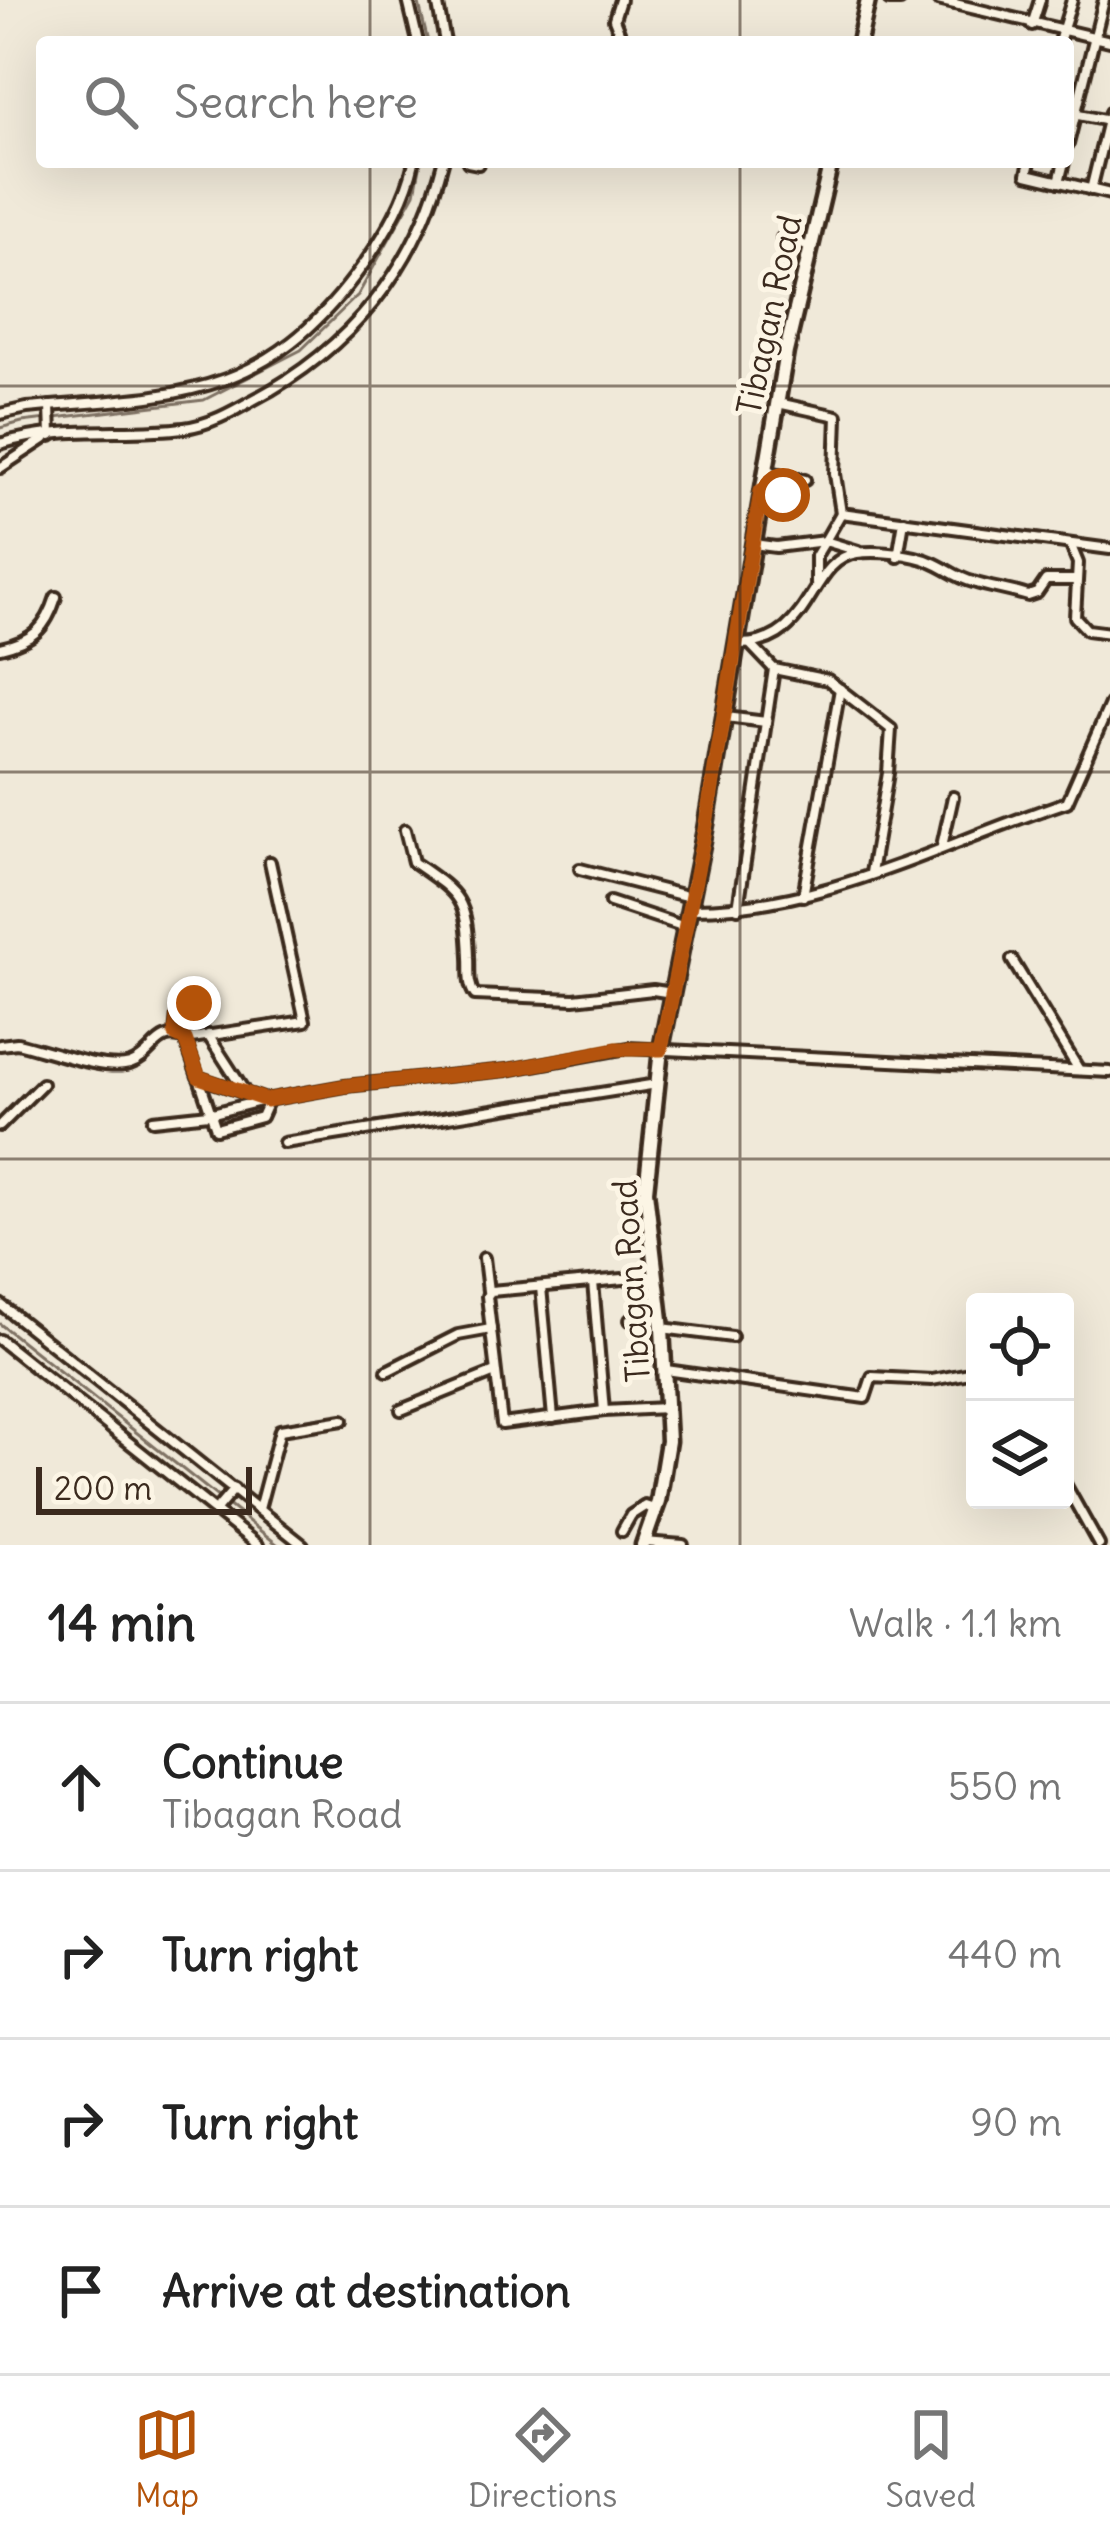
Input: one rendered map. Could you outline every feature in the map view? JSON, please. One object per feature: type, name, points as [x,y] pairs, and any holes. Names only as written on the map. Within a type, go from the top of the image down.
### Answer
[{"type":"main road","points":[[860,36],[868,0]]},
{"type":"main road","name":"Tibagan Road","points":[[644,1544],[666,1456],[668,1408],[646,1191],[661,1049],[724,717],[743,644],[764,471],[830,168]]},
{"type":"street","points":[[408,0],[417,36]]},
{"type":"street","points":[[437,0],[445,36]]},
{"type":"street","points":[[620,0],[614,19],[620,36]]},
{"type":"street","points":[[889,0],[900,0]]},
{"type":"street","points":[[938,0],[1110,41]]},
{"type":"street","points":[[1000,16],[1005,0]]},
{"type":"street","points":[[1032,25],[1040,0]]},
{"type":"street","points":[[1060,36],[1072,0]]},
{"type":"street","points":[[1074,104],[1104,0]]},
{"type":"street","points":[[1074,114],[1109,118],[1091,190]]},
{"type":"street","points":[[1,413],[201,390],[229,380],[291,343],[326,315],[382,239],[413,168]]},
{"type":"street","points":[[0,444],[50,434],[190,427],[289,380],[341,339],[394,279],[424,222],[441,168]]},
{"type":"street","points":[[1029,168],[1027,175],[1110,194]]},
{"type":"street","points":[[1059,182],[1062,168]]},
{"type":"street","points":[[782,238],[810,247]]},
{"type":"street","points":[[777,404],[838,416],[835,474],[842,513],[816,556],[815,589]]},
{"type":"street","points":[[50,408],[50,434]]},
{"type":"street","points":[[0,468],[50,434]]},
{"type":"street","points":[[764,471],[806,480]]},
{"type":"street","points":[[761,491],[797,498]]},
{"type":"street","points":[[842,513],[1110,549]]},
{"type":"street","points":[[898,556],[904,521]]},
{"type":"street","points":[[752,544],[776,547],[825,541],[859,552],[923,558],[952,575],[1028,596],[1037,593],[1046,580],[1074,580]]},
{"type":"street","points":[[1070,544],[1078,563],[1074,580],[1078,621],[1087,630],[1110,633]]},
{"type":"street","points":[[859,552],[833,566],[794,623],[743,644],[773,669],[820,677],[874,713],[892,732],[872,873]]},
{"type":"street","points":[[0,648],[37,634],[56,598]]},
{"type":"street","points":[[738,908],[773,669]]},
{"type":"street","points":[[803,896],[840,689]]},
{"type":"street","points":[[580,869],[690,903],[738,908],[847,885],[1070,799],[1110,704]]},
{"type":"street","points":[[724,717],[766,722]]},
{"type":"street","points":[[942,848],[953,797]]},
{"type":"street","points":[[405,830],[411,859],[442,879],[461,903],[469,940],[470,987],[475,995],[574,999],[653,990],[672,993]]},
{"type":"street","points":[[0,1046],[16,1043],[116,1067],[133,1064],[160,1038],[175,1034],[185,1039],[302,1023],[305,1019],[270,862]]},
{"type":"street","points":[[610,902],[686,927]]},
{"type":"street","points":[[1012,960],[1080,1071]]},
{"type":"street","points":[[175,1034],[178,1006],[194,1003]]},
{"type":"street","points":[[208,1035],[248,1094]]},
{"type":"street","points":[[185,1039],[209,1114],[219,1129],[261,1117],[267,1100]]},
{"type":"street","points":[[153,1120],[209,1114],[345,1086],[507,1070],[616,1049],[1110,1072]]},
{"type":"street","points":[[199,1077],[267,1100]]},
{"type":"street","points":[[0,1126],[42,1084]]},
{"type":"street","points":[[284,1143],[657,1084]]},
{"type":"street","points":[[484,1258],[502,1424],[668,1408]]},
{"type":"street","points":[[488,1293],[656,1276]]},
{"type":"street","points":[[593,1282],[604,1411]]},
{"type":"street","points":[[542,1287],[553,1418]]},
{"type":"street","points":[[0,1304],[303,1545]]},
{"type":"street","points":[[630,1320],[732,1337]]},
{"type":"street","points":[[387,1371],[458,1335],[491,1329]]},
{"type":"street","points":[[0,1340],[218,1508],[258,1545]]},
{"type":"street","points":[[666,1370],[865,1398],[872,1377],[932,1380],[966,1374]]},
{"type":"street","points":[[401,1410],[495,1372]]},
{"type":"street","points":[[259,1509],[280,1430],[343,1420]]},
{"type":"street","points":[[218,1508],[232,1491]]},
{"type":"street","points":[[1074,1500],[1099,1545]]},
{"type":"street","points":[[622,1531],[631,1515],[643,1507],[656,1510]]},
{"type":"street","points":[[644,1544],[682,1545]]},
{"type":"waterway","points":[[418,0],[427,36]]},
{"type":"waterway","points":[[0,428],[204,400],[301,350],[358,295],[415,193],[420,168]]},
{"type":"waterway","points":[[0,1324],[219,1498]]},
{"type":"waterway","points":[[227,1504],[278,1545]]},
{"type":"route","points":[[194,1003],[178,1006],[175,1034],[185,1039],[199,1077],[266,1100],[345,1086],[507,1070],[616,1049],[661,1049],[705,830],[761,491],[783,495]]}]
